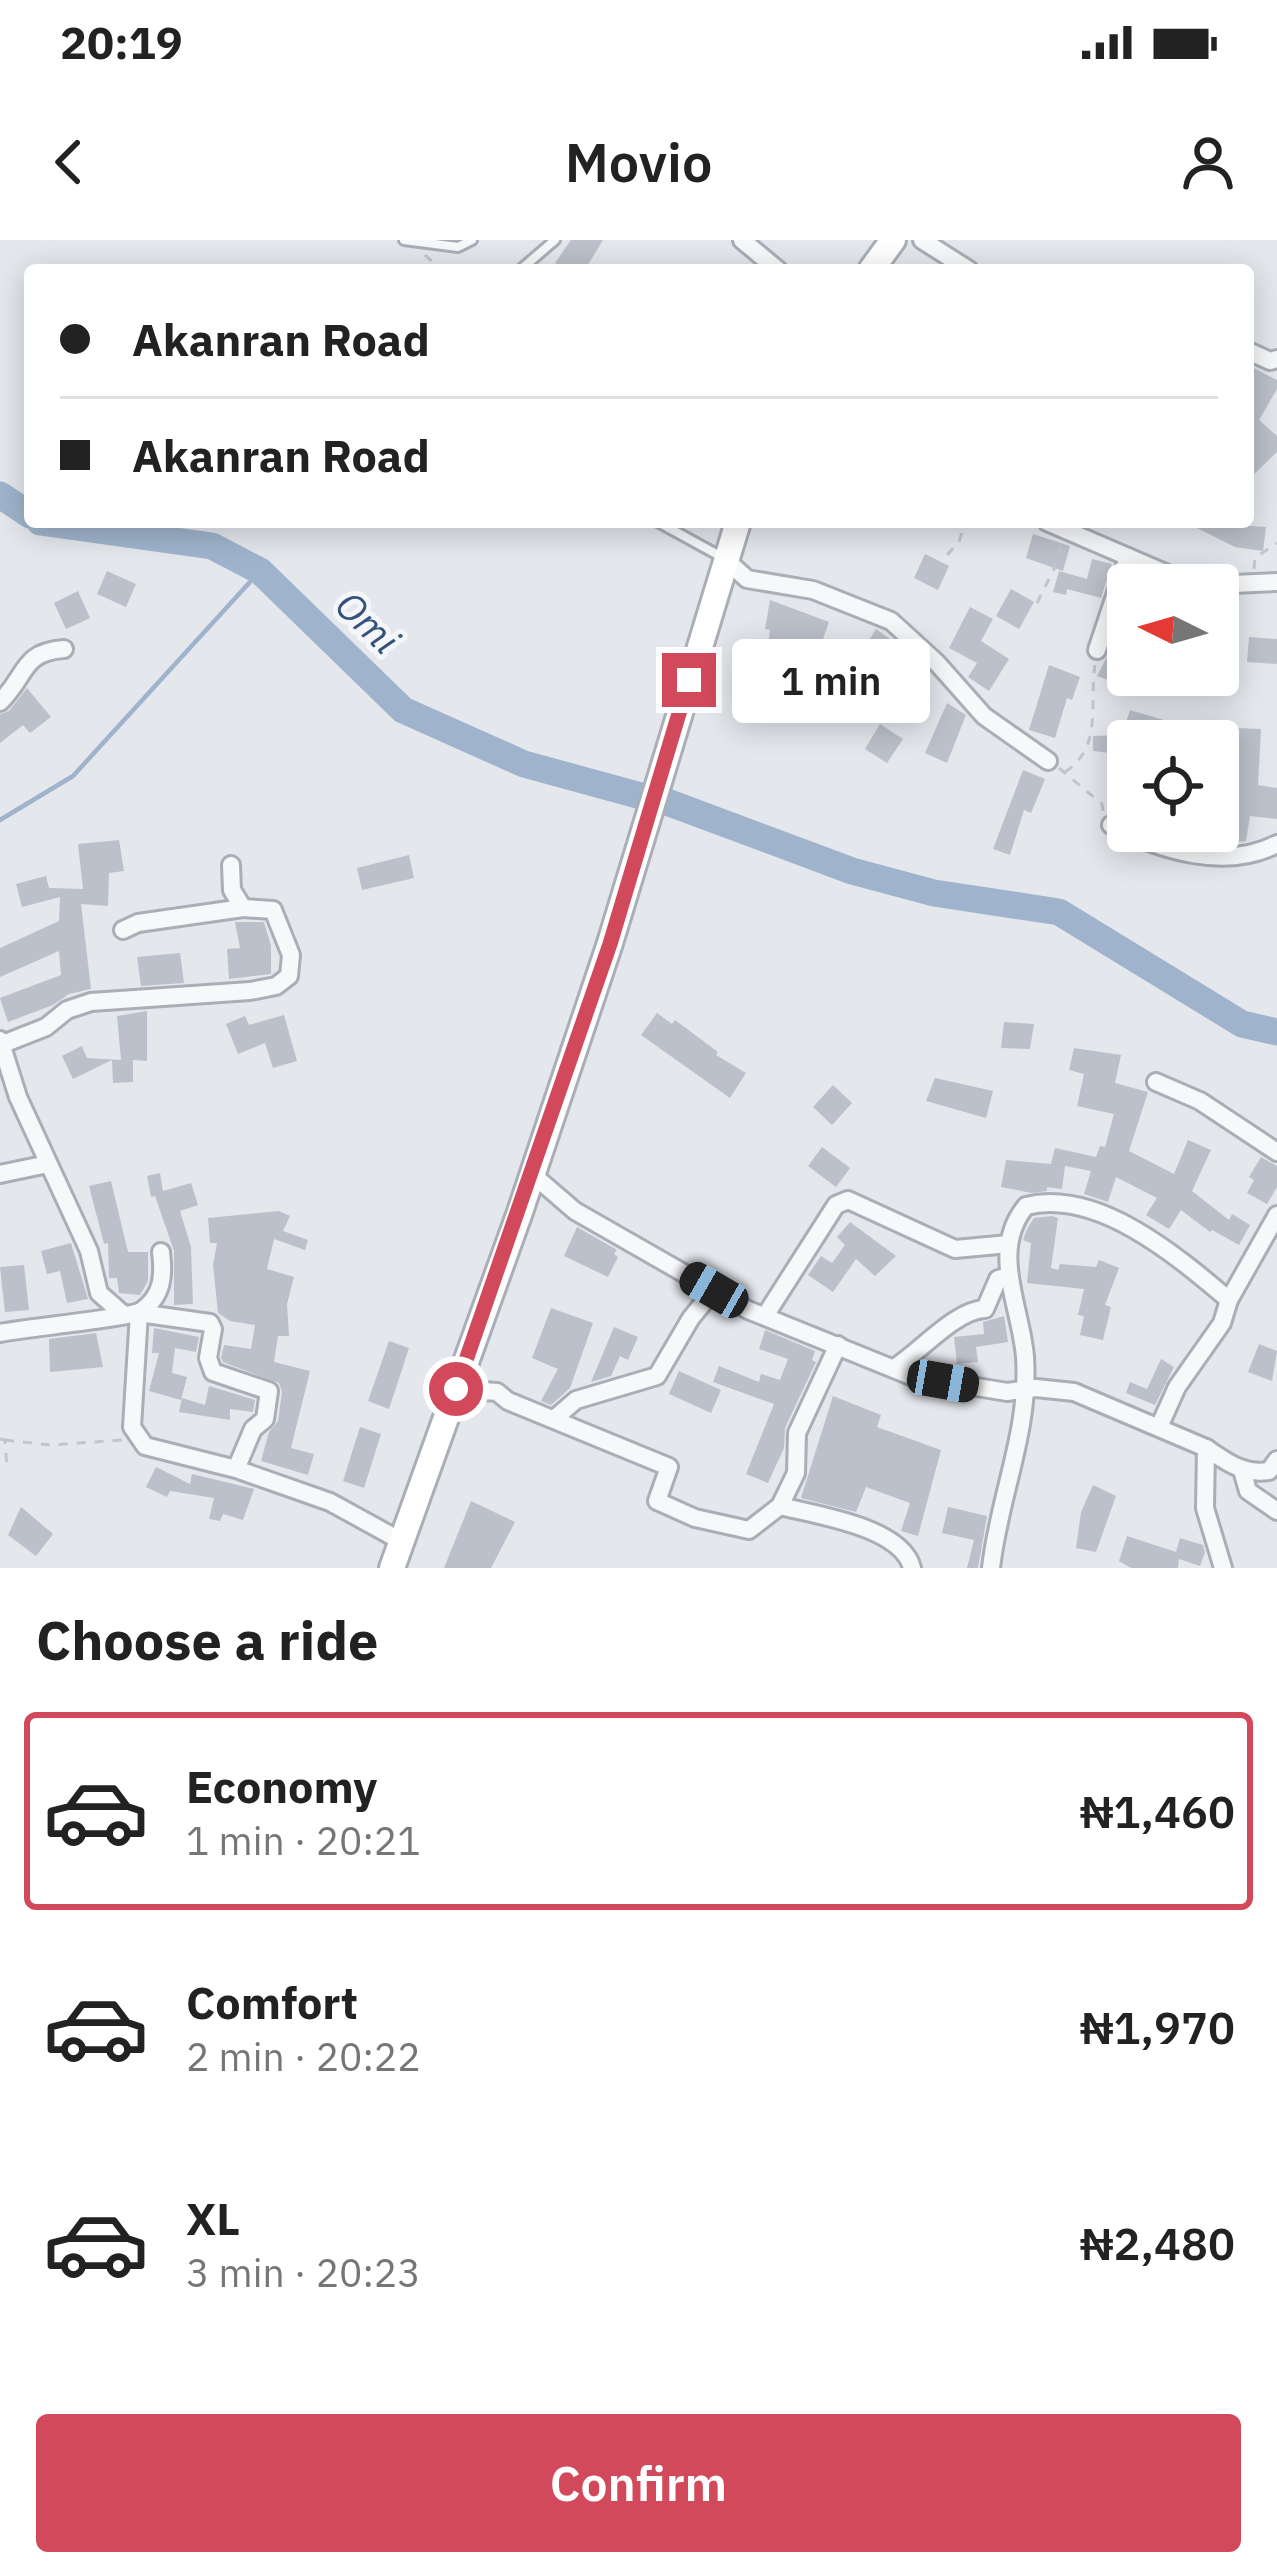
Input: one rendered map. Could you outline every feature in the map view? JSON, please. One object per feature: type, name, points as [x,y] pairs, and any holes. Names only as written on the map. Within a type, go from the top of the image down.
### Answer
[{"type":"main road","points":[[398,1560],[610,944],[736,528]]},
{"type":"street","points":[[742,240],[771,264]]},
{"type":"street","points":[[922,240],[960,264]]},
{"type":"street","points":[[1060,528],[1184,581],[1277,582]]},
{"type":"street","points":[[1097,650],[1128,556]]},
{"type":"street","points":[[725,559],[747,579],[813,590],[892,621],[937,662],[984,716],[1048,760]]},
{"type":"street","points":[[0,703],[15,688],[30,657],[43,650],[64,649]]},
{"type":"street","points":[[1194,852],[1251,856],[1277,844]]},
{"type":"street","points":[[231,866],[232,890],[243,908]]},
{"type":"street","points":[[123,930],[138,923],[243,908],[273,910],[291,955],[289,976],[276,986],[91,1002],[67,1010],[46,1027],[2,1042],[19,1097],[89,1251],[99,1294],[131,1314]]},
{"type":"street","points":[[1156,1082],[1200,1101],[1277,1152]]},
{"type":"street","points":[[0,1174],[48,1164]]},
{"type":"street","points":[[532,1174],[574,1211],[714,1290],[911,1376],[1007,1393],[1036,1388],[1075,1392],[1206,1448],[1253,1474],[1269,1471],[1277,1460]]},
{"type":"street","points":[[766,1316],[836,1205],[848,1200],[955,1249],[1009,1244]]},
{"type":"street","points":[[991,1568],[1014,1468],[1025,1391],[1025,1355],[1009,1276],[1009,1244],[1013,1222],[1026,1206],[1070,1204],[1112,1218],[1174,1253],[1229,1300]]},
{"type":"street","points":[[1159,1427],[1177,1387],[1222,1323],[1229,1300],[1277,1214]]},
{"type":"street","points":[[131,1314],[160,1291],[161,1252]]},
{"type":"street","points":[[894,1368],[960,1317],[985,1309],[998,1280],[1009,1276]]},
{"type":"street","points":[[554,1419],[576,1400],[657,1376],[691,1318],[714,1290]]},
{"type":"street","points":[[131,1314],[132,1427],[145,1446],[236,1469],[330,1502],[398,1560]]},
{"type":"street","points":[[0,1333],[131,1314],[209,1323],[213,1329],[208,1358],[213,1372],[269,1391],[265,1419],[253,1429],[236,1469]]},
{"type":"street","points":[[456,1389],[497,1392],[508,1401],[669,1467],[657,1501],[695,1518],[749,1530],[779,1506],[796,1473],[796,1433],[838,1345]]},
{"type":"street","points":[[1206,1448],[1205,1508],[1223,1568]]},
{"type":"street","points":[[1243,1470],[1248,1491],[1277,1510]]},
{"type":"street","points":[[779,1506],[850,1522],[875,1533],[903,1550],[912,1568]]},
{"type":"lane","points":[[409,242],[458,247],[472,240]]},
{"type":"lane","points":[[527,264],[556,240]]},
{"type":"lane","points":[[669,528],[725,559]]},
{"type":"path","points":[[409,242],[434,264]]},
{"type":"path","points":[[946,555],[963,528]]},
{"type":"path","points":[[1037,603],[1065,530]]},
{"type":"path","points":[[1253,583],[1256,558],[1277,543]]},
{"type":"path","points":[[1065,772],[1082,761],[1091,735],[1097,650]]},
{"type":"path","points":[[1048,760],[1102,803],[1107,815]]},
{"type":"path","points":[[7,1468],[2,1440],[24,1445],[141,1441]]},
{"type":"building","points":[[571,240],[603,240],[589,264],[555,263]]},
{"type":"building","points":[[1254,368],[1277,380],[1277,389],[1259,420],[1277,436],[1277,452],[1254,474]]},
{"type":"building","points":[[1266,527],[1263,551],[1235,547],[1197,528]]},
{"type":"building","points":[[1033,534],[1070,546],[1063,571],[1026,558]]},
{"type":"building","points":[[925,554],[949,566],[938,590],[914,578]]},
{"type":"building","points":[[1092,559],[1112,564],[1107,564],[1101,598],[1067,589],[1066,595],[1053,592],[1059,571],[1087,579]]},
{"type":"building","points":[[107,571],[136,584],[126,607],[97,594]]},
{"type":"building","points":[[1011,589],[1034,602],[1019,629],[996,616]]},
{"type":"building","points":[[78,591],[90,618],[66,629],[54,603]]},
{"type":"building","points":[[770,600],[829,622],[813,667],[766,660]]},
{"type":"building","points":[[970,607],[993,619],[981,641],[1009,659],[989,691],[968,677],[977,663],[949,648]]},
{"type":"building","points":[[876,629],[897,644],[882,667],[861,653]]},
{"type":"building","points":[[1249,637],[1277,639],[1277,664],[1247,662]]},
{"type":"building","points":[[1107,657],[1107,680],[1097,676]]},
{"type":"building","points":[[1049,665],[1080,677],[1072,700],[1067,698],[1055,738],[1029,730]]},
{"type":"building","points":[[27,688],[51,717],[30,733],[23,725],[0,743],[0,714],[9,711]]},
{"type":"building","points":[[947,703],[966,715],[947,763],[925,753]]},
{"type":"building","points":[[1130,710],[1164,720],[1127,720]]},
{"type":"building","points":[[880,724],[903,739],[887,763],[865,749]]},
{"type":"building","points":[[1239,728],[1261,729],[1258,785],[1277,788],[1277,819],[1250,816],[1246,841],[1239,842]]},
{"type":"building","points":[[1093,736],[1107,736],[1107,753],[1093,751]]},
{"type":"building","points":[[1023,770],[1045,779],[1031,813],[1024,810],[1010,855],[993,849]]},
{"type":"building","points":[[119,840],[124,871],[109,873],[108,906],[81,904],[91,989],[8,1022],[0,998],[61,975],[59,951],[0,977],[0,948],[59,921],[60,897],[22,907],[16,884],[46,876],[49,888],[83,889],[78,844]]},
{"type":"building","points":[[409,855],[414,878],[362,890],[357,868]]},
{"type":"building","points":[[235,922],[264,922],[271,946],[271,974],[229,979],[227,949],[240,948]]},
{"type":"building","points":[[180,953],[184,983],[141,986],[137,957]]},
{"type":"building","points":[[147,1011],[147,1061],[133,1060],[133,1082],[113,1083],[112,1060],[73,1079],[62,1056],[82,1046],[87,1058],[121,1060],[117,1016]]},
{"type":"building","points":[[657,1013],[672,1024],[675,1020],[746,1073],[730,1098],[641,1035]]},
{"type":"building","points":[[284,1015],[297,1061],[273,1068],[265,1043],[238,1054],[226,1024],[245,1016],[249,1025]]},
{"type":"building","points":[[1004,1022],[1034,1024],[1030,1049],[1001,1048]]},
{"type":"building","points":[[1074,1048],[1121,1055],[1115,1083],[1148,1092],[1129,1151],[1174,1174],[1188,1140],[1211,1150],[1192,1191],[1229,1220],[1232,1214],[1250,1225],[1239,1245],[1210,1232],[1181,1210],[1169,1229],[1146,1215],[1157,1198],[1116,1177],[1108,1202],[1084,1194],[1091,1171],[1065,1166],[1062,1189],[1047,1187],[1047,1191],[1032,1193],[1001,1187],[1006,1160],[1051,1164],[1055,1148],[1096,1157],[1100,1146],[1105,1147],[1114,1114],[1077,1106],[1084,1074],[1069,1070]]},
{"type":"building","points":[[935,1078],[993,1091],[986,1118],[926,1101]]},
{"type":"building","points":[[833,1085],[852,1103],[832,1125],[813,1107]]},
{"type":"building","points":[[822,1147],[850,1168],[836,1187],[808,1166]]},
{"type":"building","points":[[1261,1157],[1277,1166],[1277,1187],[1267,1204],[1247,1193],[1254,1180],[1249,1177]]},
{"type":"building","points":[[160,1173],[163,1191],[191,1183],[198,1205],[180,1211],[191,1247],[193,1304],[174,1305],[174,1251],[147,1176]]},
{"type":"building","points":[[111,1181],[128,1252],[148,1252],[148,1281],[140,1295],[119,1293],[117,1278],[109,1278],[108,1243],[104,1244],[89,1186]]},
{"type":"building","points":[[279,1211],[290,1216],[283,1231],[308,1240],[305,1250],[274,1239],[267,1269],[294,1277],[287,1304],[289,1336],[278,1336],[274,1362],[310,1371],[291,1448],[314,1454],[308,1475],[261,1461],[269,1432],[278,1421],[279,1383],[221,1358],[224,1345],[251,1349],[255,1325],[230,1321],[218,1313],[213,1265],[217,1243],[210,1243],[208,1218]]},
{"type":"building","points":[[1034,1218],[1058,1218],[1051,1268],[1058,1270],[1060,1264],[1096,1267],[1099,1260],[1119,1268],[1105,1305],[1111,1307],[1103,1340],[1080,1335],[1084,1316],[1078,1315],[1084,1289],[1027,1283],[1031,1243],[1023,1240],[1027,1229]]},
{"type":"building","points":[[850,1222],[896,1256],[875,1276],[856,1259],[833,1292],[808,1275],[821,1256],[832,1263],[845,1245],[837,1237]]},
{"type":"building","points":[[577,1227],[617,1250],[608,1277],[564,1256]]},
{"type":"building","points":[[71,1243],[88,1299],[67,1303],[60,1271],[47,1274],[41,1251]]},
{"type":"building","points":[[24,1265],[29,1310],[5,1312],[0,1267]]},
{"type":"building","points":[[551,1308],[593,1323],[570,1388],[551,1405],[541,1401],[558,1369],[532,1358]]},
{"type":"building","points":[[1004,1316],[1008,1342],[976,1347],[978,1362],[957,1364],[954,1337],[984,1334],[983,1322]]},
{"type":"building","points":[[614,1327],[638,1337],[628,1360],[620,1356],[611,1376],[591,1382]]},
{"type":"building","points":[[154,1328],[199,1337],[196,1352],[175,1348],[172,1373],[187,1377],[181,1400],[149,1391],[159,1353],[152,1353]]},
{"type":"building","points":[[765,1330],[815,1351],[812,1360],[816,1362],[785,1428],[784,1448],[768,1483],[746,1474],[774,1404],[713,1382],[719,1366],[759,1382],[761,1374],[780,1380],[788,1359],[759,1349]]},
{"type":"building","points":[[96,1333],[103,1367],[50,1372],[49,1339]]},
{"type":"building","points":[[389,1341],[409,1348],[389,1409],[368,1401]]},
{"type":"building","points":[[1259,1344],[1277,1351],[1272,1381],[1248,1372]]},
{"type":"building","points":[[1161,1359],[1174,1367],[1155,1405],[1126,1393],[1130,1382],[1147,1389]]},
{"type":"building","points":[[679,1371],[721,1390],[711,1413],[669,1394]]},
{"type":"building","points":[[209,1386],[255,1400],[253,1412],[230,1409],[230,1420],[179,1412],[182,1398],[205,1405]]},
{"type":"building","points":[[833,1396],[881,1415],[877,1427],[941,1450],[918,1536],[901,1531],[910,1503],[866,1487],[856,1512],[801,1498]]},
{"type":"building","points":[[360,1427],[381,1434],[364,1488],[343,1481]]},
{"type":"building","points":[[156,1467],[190,1484],[192,1474],[254,1489],[243,1520],[223,1514],[220,1521],[209,1519],[214,1498],[170,1491],[167,1497],[146,1487]]},
{"type":"building","points":[[1093,1485],[1116,1496],[1096,1552],[1076,1548],[1081,1512]]},
{"type":"building","points":[[471,1501],[515,1522],[491,1568],[444,1568]]},
{"type":"building","points":[[21,1507],[53,1534],[36,1556],[8,1535]]},
{"type":"building","points":[[948,1507],[987,1516],[978,1568],[967,1568],[974,1540],[942,1533]]},
{"type":"building","points":[[1127,1536],[1176,1552],[1180,1538],[1203,1545],[1205,1552],[1200,1566],[1179,1559],[1178,1568],[1131,1568],[1119,1561]]},
{"type":"waterway","name":"Omi","points":[[0,495],[24,511]]},
{"type":"waterway","name":"Omi","points":[[83,528],[212,546],[260,571],[403,710],[524,764],[641,796]]},
{"type":"waterway","points":[[0,820],[73,776],[260,571]]},
{"type":"waterway","name":"Omi","points":[[667,802],[852,871],[934,893],[1059,912],[1242,1024],[1277,1032]]},
{"type":"route","points":[[456,1389],[610,944],[689,680]]}]
